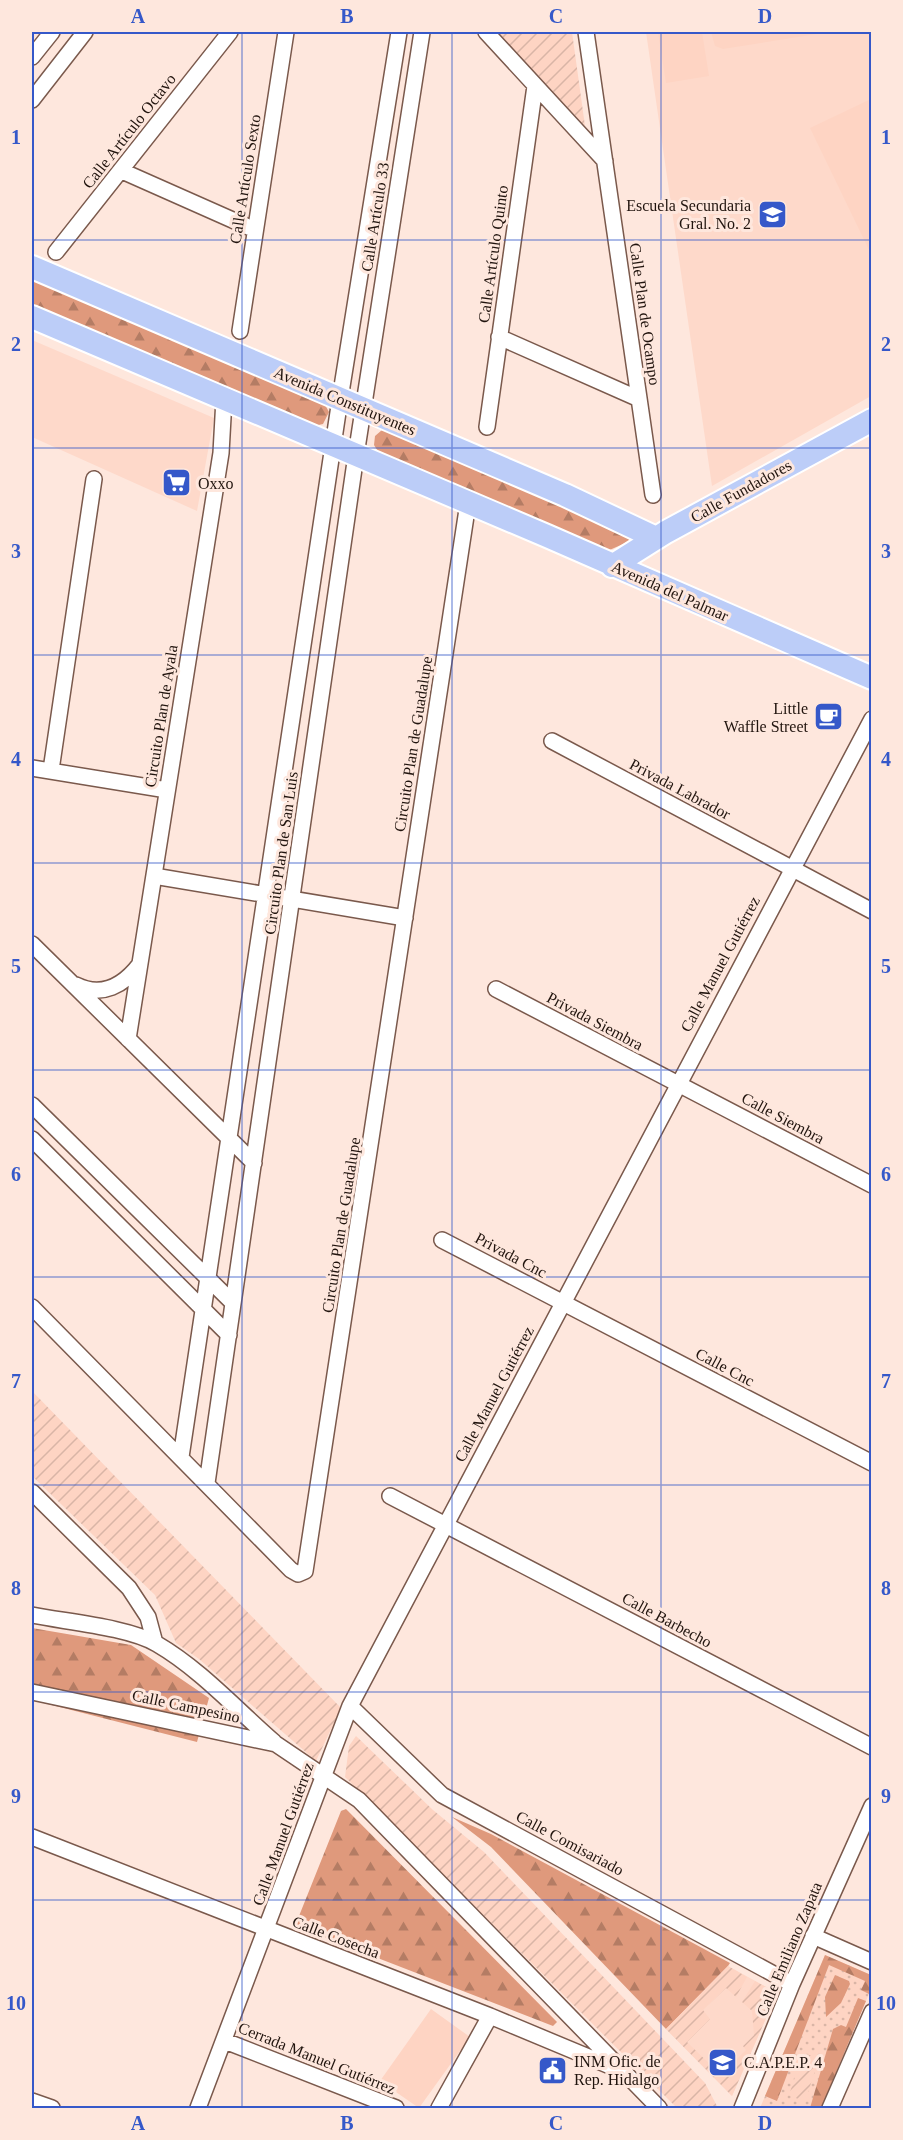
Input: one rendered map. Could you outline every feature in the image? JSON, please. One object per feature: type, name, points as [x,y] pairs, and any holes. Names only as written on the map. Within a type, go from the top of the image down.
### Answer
[{"type":"main road","name":"Avenida Constituyentes","points":[[32,267],[565,495],[656,537]]},
{"type":"main road","points":[[32,317],[468,503]]},
{"type":"main road","name":"Calle Fundadores","points":[[612,566],[656,537],[872,420]]},
{"type":"main road","name":"Avenida del Palmar","points":[[468,503],[872,678]]},
{"type":"street","points":[[32,57],[52,32]]},
{"type":"street","points":[[32,100],[85,32]]},
{"type":"street","name":"Calle Artículo Octavo","points":[[56,252],[230,32]]},
{"type":"street","name":"Calle Artículo Sexto","points":[[240,331],[286,32]]},
{"type":"street","name":"Calle Artículo 33","points":[[340,399],[399,32]]},
{"type":"street","name":"Calle Artículo 33","points":[[363,409],[422,32]]},
{"type":"street","points":[[486,32],[605,161]]},
{"type":"street","name":"Calle Plan de Ocampo","points":[[586,32],[653,495]]},
{"type":"street","name":"Calle Artículo Quinto","points":[[486,427],[535,86]]},
{"type":"street","points":[[122,171],[255,230]]},
{"type":"street","points":[[499,337],[639,399]]},
{"type":"street","name":"Circuito Plan de Ayala","points":[[128,1039],[221,453],[224,399]]},
{"type":"street","name":"Circuito Plan de San Luis","points":[[181,1457],[340,399]]},
{"type":"street","name":"Circuito Plan de San Luis","points":[[207,1483],[363,409]]},
{"type":"street","points":[[51,770],[94,479]]},
{"type":"street","name":"Circuito Plan de Guadalupe","points":[[32,1306],[291,1570],[298,1574],[305,1571],[468,503]]},
{"type":"street","name":"Calle Manuel Gutiérrez","points":[[198,2109],[268,1930],[350,1706],[791,868],[872,719]]},
{"type":"street","name":"Privada Labrador","points":[[552,741],[872,911]]},
{"type":"street","points":[[32,768],[167,790]]},
{"type":"street","points":[[154,876],[405,918]]},
{"type":"street","points":[[32,944],[254,1163]]},
{"type":"street","points":[[70,982],[86,990],[109,990],[131,976],[140,964]]},
{"type":"street","name":"Privada Siembra","points":[[496,989],[677,1084]]},
{"type":"street","name":"Calle Siembra","points":[[677,1084],[872,1185]]},
{"type":"street","points":[[32,1105],[233,1303]]},
{"type":"street","points":[[32,1138],[229,1335]]},
{"type":"street","name":"Privada Cnc","points":[[442,1240],[562,1302]]},
{"type":"street","name":"Calle Cnc","points":[[562,1302],[872,1463]]},
{"type":"street","points":[[32,1492],[129,1588],[148,1617],[155,1643]]},
{"type":"street","name":"Calle Barbecho","points":[[390,1496],[872,1748]]},
{"type":"street","points":[[32,1616],[119,1632],[155,1643],[192,1668],[276,1744]]},
{"type":"street","name":"Calle Campesino","points":[[32,1692],[276,1744],[358,1800],[627,2073],[659,2109]]},
{"type":"street","name":"Calle Comisariado","points":[[350,1706],[442,1795],[792,1984]]},
{"type":"street","name":"Calle Emiliano Zapata","points":[[742,2109],[792,1984],[872,1806]]},
{"type":"street","name":"Calle Cosecha","points":[[32,1837],[490,2016],[627,2073]]},
{"type":"street","points":[[813,1936],[872,1962]]},
{"type":"street","points":[[830,2109],[872,2012]]},
{"type":"street","points":[[439,2109],[490,2016]]},
{"type":"street","name":"Cerrada Manuel Gutiérrez","points":[[225,2041],[396,2109]]},
{"type":"street","points":[[32,2101],[52,2109]]},
{"type":"shaded area","points":[[498,32],[572,32],[585,126]]},
{"type":"shaded area","name":"Escuela Secundaria Gral. No. 2","points":[[646,32],[871,32],[871,396],[712,486]]},
{"type":"shaded area","points":[[658,32],[702,32],[709,76],[666,83]]},
{"type":"shaded area","points":[[711,32],[829,32],[723,49],[715,46]]},
{"type":"shaded area","points":[[871,99],[871,254],[810,128]]},
{"type":"shaded area","points":[[32,340],[214,418],[197,511],[32,437]]},
{"type":"shaded area","points":[[32,1391],[341,1708],[316,1761],[199,1659],[176,1643],[155,1595],[32,1476]]},
{"type":"shaded area","points":[[356,1736],[433,1810],[484,1852],[705,2083],[718,2108],[677,2108],[345,1777],[349,1746]]},
{"type":"shaded area","points":[[825,1955],[871,1975],[871,1989],[821,2108],[760,2108]]},
{"type":"shaded area","name":"C.A.P.E.P. 4","points":[[728,1966],[777,1993],[732,2096],[666,2029]]},
{"type":"shaded area","points":[[728,1966],[747,1977],[736,1997],[726,1988],[703,2010],[710,2019],[687,2042],[721,2075],[746,2050],[743,2046],[754,2035],[752,2011],[742,2002],[755,1981],[777,1993],[732,2096],[666,2029]]},
{"type":"shaded area","points":[[431,2009],[470,2037],[419,2108],[380,2081]]},
{"type":"shaded area","points":[[803,2053],[819,2058],[805,2102],[789,2095]]},
{"type":"green space","points":[[32,280],[324,403],[329,412],[323,424],[314,426],[32,306]]},
{"type":"green space","points":[[382,430],[388,430],[626,535],[630,541],[605,552],[379,453],[374,445],[375,436]]},
{"type":"green space","points":[[32,1628],[131,1645],[209,1698],[197,1742],[32,1700]]},
{"type":"green space","points":[[346,1809],[557,2022],[553,2026],[295,1926],[341,1811]]},
{"type":"green space","points":[[452,1817],[491,1834],[730,1963],[666,2029],[491,1847]]},
{"type":"green space","points":[[825,1955],[871,1975],[869,1994],[861,1990],[865,1981],[829,1965],[777,2101],[765,2096]]},
{"type":"green space","points":[[835,1975],[849,1981],[850,1984],[841,2003],[826,2017],[825,1997]]},
{"type":"green space","points":[[858,1998],[866,2001],[821,2108],[810,2108],[833,2029],[841,2025],[846,2027]]},
{"type":"place","name":"Escuela Secundaria Gral. No. 2","points":[[772,214]]},
{"type":"place","name":"Oxxo","points":[[177,483]]},
{"type":"place","name":"Little Waffle Street","points":[[829,717]]},
{"type":"place","name":"C.A.P.E.P. 4","points":[[723,2062]]},
{"type":"place","name":"INM Ofic. de Rep. Hidalgo","points":[[553,2070]]}]
